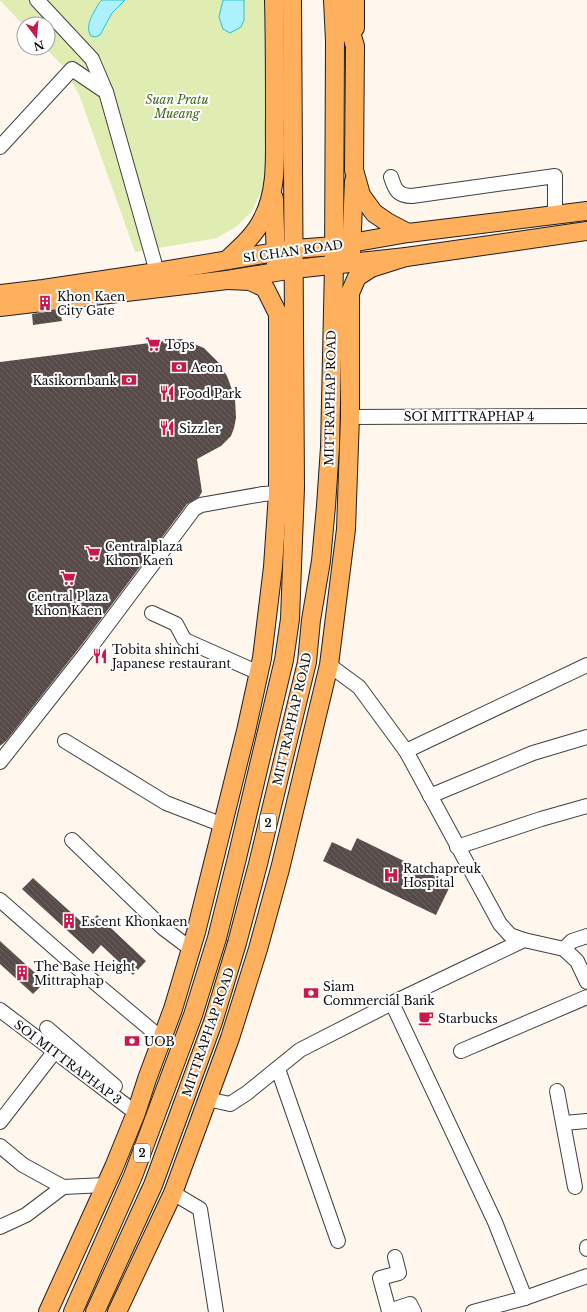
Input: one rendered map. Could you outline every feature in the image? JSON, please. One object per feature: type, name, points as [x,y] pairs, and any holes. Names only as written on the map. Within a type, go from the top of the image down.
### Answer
[{"type":"main road","points":[[274,0],[274,184],[276,252],[285,270],[278,314],[278,493]]},
{"type":"main road","points":[[275,36],[286,0]]},
{"type":"main road","name":"MITTRAPHAP ROAD","points":[[74,1312],[133,1176],[193,1015],[216,938],[250,808],[284,660],[290,619],[295,465],[285,270],[294,249],[292,0]]},
{"type":"main road","name":"MITTRAPHAP ROAD","points":[[117,1312],[173,1193],[230,1038],[258,949],[278,877],[329,665],[346,529],[350,417],[350,293],[342,264],[334,246],[333,0]]},
{"type":"main road","points":[[341,0],[355,46]]},
{"type":"main road","points":[[342,264],[352,243],[355,0]]},
{"type":"main road","points":[[354,170],[361,195],[374,213],[408,233]]},
{"type":"main road","points":[[228,260],[258,228],[266,212],[274,184]]},
{"type":"main road","name":"SI CHAN ROAD","points":[[0,294],[157,272],[294,249],[334,246],[408,233],[587,211]]},
{"type":"main road","name":"SI CHAN ROAD","points":[[0,307],[227,280],[285,270],[406,257],[587,231]]},
{"type":"main road","points":[[350,293],[357,277],[371,268],[406,257]]},
{"type":"main road","name":"MITTRAPHAP ROAD","points":[[95,1312],[153,1185],[222,995],[238,943],[307,662],[311,620],[321,561],[326,506],[342,264]]},
{"type":"main road","points":[[227,280],[250,281],[265,288],[278,314]]},
{"type":"main road","points":[[278,446],[293,524]]},
{"type":"main road","points":[[330,447],[346,529]]},
{"type":"main road","name":"2","points":[[48,1312],[137,1110],[174,1009],[191,949],[223,825],[259,673],[273,567],[278,493]]},
{"type":"main road","points":[[174,1009],[201,990]]},
{"type":"main road","points":[[222,995],[230,1038]]},
{"type":"street","points":[[37,0],[92,59],[106,92],[157,272]]},
{"type":"street","points":[[0,147],[72,69],[106,92]]},
{"type":"street","points":[[391,177],[396,190],[400,194],[412,196],[555,176],[556,215]]},
{"type":"street","name":"SOI MITTRAPHAP 4","points":[[350,417],[587,416]]},
{"type":"street","points":[[0,762],[90,648],[194,509],[208,504],[263,494],[278,493]]},
{"type":"street","points":[[152,614],[176,624],[184,639],[187,641],[259,673]]},
{"type":"street","points":[[329,665],[359,687],[406,751],[500,924],[510,935],[524,940],[564,949],[577,962],[587,982]]},
{"type":"street","points":[[406,751],[587,665]]},
{"type":"street","points":[[430,796],[533,753],[587,737]]},
{"type":"street","points":[[65,741],[166,803],[223,825]]},
{"type":"street","points":[[457,847],[541,819],[587,806]]},
{"type":"street","points":[[72,840],[163,928],[191,949]]},
{"type":"street","points":[[0,900],[162,1039]]},
{"type":"street","points":[[564,949],[572,941],[587,936]]},
{"type":"street","points":[[207,1099],[230,1104],[247,1093],[300,1050],[392,1003],[524,940]]},
{"type":"street","points":[[461,1051],[587,997]]},
{"type":"street","points":[[392,1003],[495,1222],[525,1298]]},
{"type":"street","name":"SOI MITTRAPHAP 3","points":[[0,1010],[137,1110]]},
{"type":"street","points":[[47,1028],[137,1110]]},
{"type":"street","points":[[0,1122],[55,1051]]},
{"type":"street","points":[[278,1068],[338,1241]]},
{"type":"street","points":[[557,1091],[575,1187]]},
{"type":"street","points":[[564,1123],[587,1121]]},
{"type":"street","points":[[0,1146],[22,1165],[63,1187],[105,1185]]},
{"type":"street","points":[[0,1227],[26,1215],[63,1187]]},
{"type":"street","points":[[173,1193],[200,1209],[216,1312]]},
{"type":"street","points":[[395,1257],[400,1273],[380,1278],[389,1311],[410,1304],[414,1312]]},
{"type":"street","points":[[473,1312],[525,1298],[587,1276]]},
{"type":"green space","name":"Suan Pratu Mueang","points":[[0,0],[102,0],[88,25],[100,35],[112,13],[125,0],[223,0],[219,17],[244,20],[244,0],[265,0],[266,180],[252,211],[237,226],[217,238],[135,252],[80,97],[66,69],[53,56],[56,56],[56,16],[16,16],[16,17]]},
{"type":"water","points":[[102,0],[125,0],[112,13],[100,35],[96,37],[91,36],[89,32],[90,19]]},
{"type":"water","points":[[223,0],[244,0],[244,20],[241,27],[230,33],[223,29],[219,17]]},
{"type":"building","points":[[60,310],[62,321],[33,325],[32,314]]},
{"type":"building","name":"Centralplaza Khon Kaen","points":[[181,339],[204,348],[219,363],[227,376],[235,398],[236,418],[231,436],[221,446],[197,459],[202,492],[199,497],[187,504],[83,643],[6,741],[0,746],[0,362]]},
{"type":"building","points":[[357,838],[451,884],[436,915],[323,861],[332,842],[351,851]]},
{"type":"building","name":"Escent Khonkaen","points":[[33,878],[86,926],[97,915],[146,961],[133,975],[101,945],[93,954],[22,889]]},
{"type":"building","name":"The Base Height Mittraphap","points":[[0,941],[45,982],[33,994],[0,964]]},
{"type":"place","name":"Khon Kaen City Gate","points":[[45,303]]},
{"type":"place","name":"Tops","points":[[153,344]]},
{"type":"place","name":"Aeon","points":[[179,367]]},
{"type":"place","name":"Kasikornbank","points":[[129,380]]},
{"type":"place","name":"Food Park","points":[[167,393]]},
{"type":"place","name":"Sizzler","points":[[167,428]]},
{"type":"place","name":"Centralplaza Khon Kaen","points":[[93,553]]},
{"type":"place","name":"Central Plaza Khon Kaen","points":[[68,578]]},
{"type":"place","name":"Tobita shinchi Japanese restaurant","points":[[100,656]]},
{"type":"place","name":"Ratchapreuk Hospital","points":[[391,875]]},
{"type":"place","name":"Escent Khonkaen","points":[[69,921]]},
{"type":"place","name":"The Base Height Mittraphap","points":[[22,973]]},
{"type":"place","name":"Siam Commercial Bank","points":[[311,993]]},
{"type":"place","name":"Starbucks","points":[[426,1018]]},
{"type":"place","name":"UOB","points":[[132,1041]]}]
